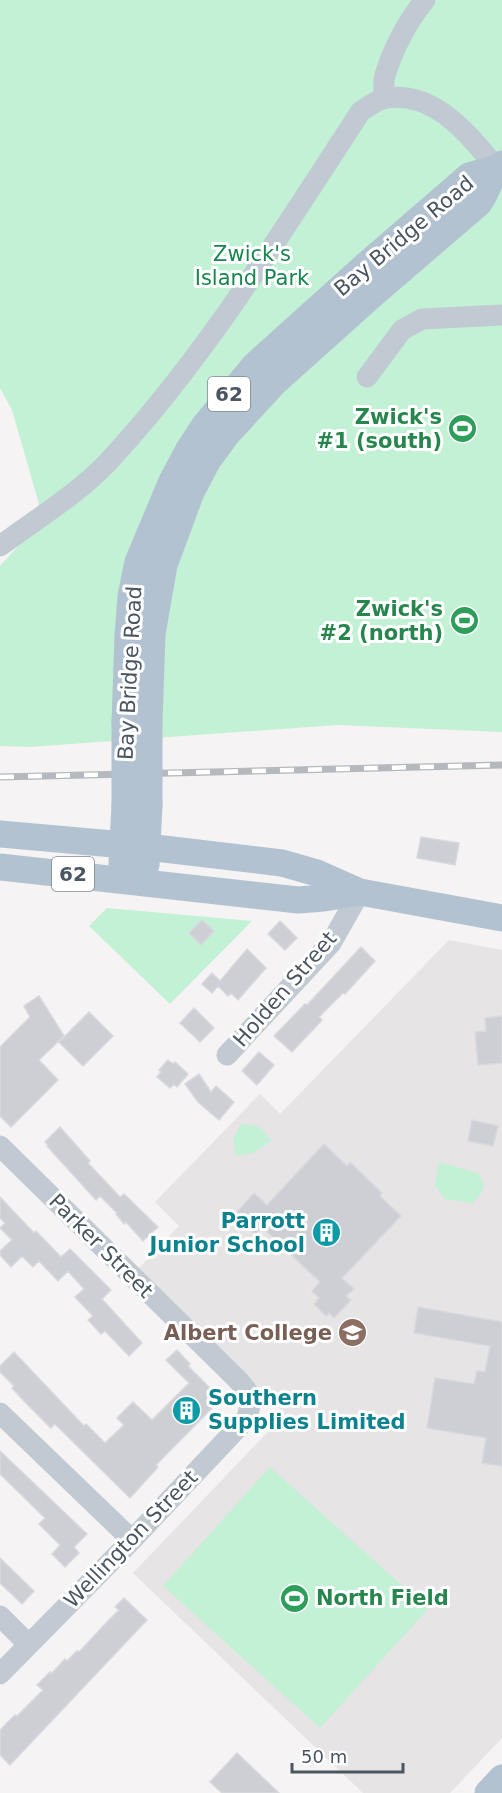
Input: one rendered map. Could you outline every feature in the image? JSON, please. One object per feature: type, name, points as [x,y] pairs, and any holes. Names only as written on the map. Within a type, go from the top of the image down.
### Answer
[{"type":"main road","name":"Bay Bridge Road","points":[[133,880],[137,805],[137,722],[164,565],[191,492],[208,459],[227,434],[274,383],[479,202],[500,169]]},
{"type":"main road","name":"62","points":[[0,834],[135,846],[282,863],[317,873],[360,892]]},
{"type":"main road","name":"62","points":[[0,867],[133,880]]},
{"type":"main road","points":[[133,880],[298,900],[360,892],[502,918]]},
{"type":"main road","points":[[488,1793],[502,1778]]},
{"type":"street","points":[[384,98],[384,77],[396,47],[418,8],[426,0]]},
{"type":"street","points":[[0,546],[63,500],[107,463],[170,388],[226,315],[361,111],[384,98],[410,99],[436,109],[461,126],[500,169]]},
{"type":"street","points":[[368,377],[402,330],[422,319],[502,315]]},
{"type":"street","name":"Holden Street","points":[[227,1055],[331,943],[360,892]]},
{"type":"street","name":"Parker Street","points":[[0,1146],[238,1380],[252,1398]]},
{"type":"street","name":"Wellington Street","points":[[0,1674],[248,1418],[252,1398]]},
{"type":"street","points":[[0,1413],[132,1540]]},
{"type":"street","points":[[0,1616],[28,1644]]},
{"type":"shaded area","name":"Albert College","points":[[449,940],[502,950],[502,1738],[450,1793],[363,1793],[133,1573],[285,1414],[138,1269],[179,1226],[155,1202],[260,1094],[280,1114]]},
{"type":"green space","name":"Zwick's Island Park","points":[[0,0],[502,0],[502,732],[337,725],[29,747],[0,746],[0,566],[38,524],[39,504],[12,410],[0,388]]},
{"type":"green space","points":[[107,908],[252,921],[170,1004],[89,926]]},
{"type":"green space","points":[[241,1124],[259,1128],[271,1141],[255,1152],[236,1156],[233,1139]]},
{"type":"green space","points":[[439,1162],[478,1173],[484,1185],[480,1195],[473,1203],[444,1199],[435,1185]]},
{"type":"green space","name":"North Field","points":[[270,1467],[428,1609],[320,1728],[163,1586]]},
{"type":"building","points":[[421,837],[459,843],[455,865],[417,858]]},
{"type":"building","points":[[202,920],[214,931],[201,945],[189,933]]},
{"type":"building","points":[[280,921],[297,938],[285,950],[268,934]]},
{"type":"building","points":[[361,947],[375,961],[345,994],[343,993],[319,1017],[322,1020],[292,1052],[274,1036],[305,1004],[307,1005]]},
{"type":"building","points":[[247,949],[266,968],[238,1000],[231,993],[228,996],[218,986],[212,993],[202,984],[212,973],[220,981]]},
{"type":"building","points":[[39,996],[64,1036],[39,1060],[58,1080],[11,1127],[0,1116],[0,1047],[30,1017],[24,1006]]},
{"type":"building","points":[[194,1008],[214,1028],[200,1042],[180,1023]]},
{"type":"building","points":[[89,1012],[113,1036],[83,1066],[59,1042]]},
{"type":"building","points":[[502,1016],[502,1063],[478,1065],[475,1032],[486,1031],[485,1018]]},
{"type":"building","points":[[259,1052],[274,1065],[257,1085],[242,1071]]},
{"type":"building","points":[[168,1060],[173,1064],[175,1062],[188,1074],[177,1087],[174,1084],[170,1088],[157,1077],[161,1072],[159,1070]]},
{"type":"building","points":[[199,1074],[211,1092],[216,1086],[234,1102],[219,1120],[198,1102],[185,1084]]},
{"type":"building","points":[[472,1120],[498,1126],[493,1146],[468,1141]]},
{"type":"building","points":[[60,1127],[90,1161],[88,1163],[120,1197],[124,1194],[158,1227],[143,1241],[126,1222],[124,1224],[117,1213],[100,1196],[96,1200],[47,1146],[45,1142]]},
{"type":"building","name":"Parrott Junior School","points":[[324,1144],[347,1166],[350,1162],[382,1193],[380,1196],[401,1216],[342,1278],[354,1289],[346,1296],[351,1300],[334,1318],[329,1313],[326,1316],[314,1304],[319,1298],[312,1291],[320,1282],[262,1227],[255,1234],[235,1214],[254,1193],[267,1205]]},
{"type":"building","points":[[0,1197],[34,1233],[36,1231],[61,1257],[70,1249],[111,1290],[102,1299],[142,1343],[129,1356],[105,1331],[101,1334],[88,1320],[93,1316],[75,1297],[84,1289],[68,1271],[58,1281],[39,1261],[33,1267],[22,1256],[11,1267],[0,1255],[0,1251],[12,1240],[0,1228],[5,1223],[0,1218]]},
{"type":"building","points":[[418,1307],[502,1322],[502,1466],[482,1463],[486,1438],[427,1428],[435,1378],[474,1384],[477,1371],[485,1372],[490,1346],[414,1333]]},
{"type":"building","points":[[177,1350],[190,1364],[188,1366],[221,1399],[156,1465],[158,1467],[130,1498],[57,1426],[54,1424],[51,1428],[12,1388],[14,1386],[0,1372],[0,1366],[14,1352],[84,1426],[86,1424],[105,1443],[124,1425],[117,1418],[133,1402],[152,1420],[189,1383],[166,1360]]},
{"type":"building","points":[[0,1451],[87,1534],[74,1547],[79,1553],[65,1567],[52,1554],[60,1545],[39,1524],[45,1518],[0,1474]]},
{"type":"building","points":[[0,1558],[34,1591],[22,1604],[0,1583]]},
{"type":"building","points":[[124,1598],[147,1620],[10,1765],[0,1755],[0,1730],[43,1690],[37,1685],[65,1659],[67,1661],[77,1651],[79,1652],[119,1610],[115,1607]]},
{"type":"building","points":[[237,1753],[279,1793],[222,1793],[210,1782]]},
{"type":"railway","points":[[0,777],[502,765]]},
{"type":"place","name":"Zwick's #1 (south)","points":[[463,429]]},
{"type":"place","name":"Zwick's #2 (north)","points":[[464,621]]},
{"type":"place","name":"Parrott Junior School","points":[[326,1233]]},
{"type":"place","name":"Albert College","points":[[353,1333]]},
{"type":"place","name":"Southern Supplies Limited","points":[[187,1410]]},
{"type":"place","name":"North Field","points":[[295,1598]]}]
